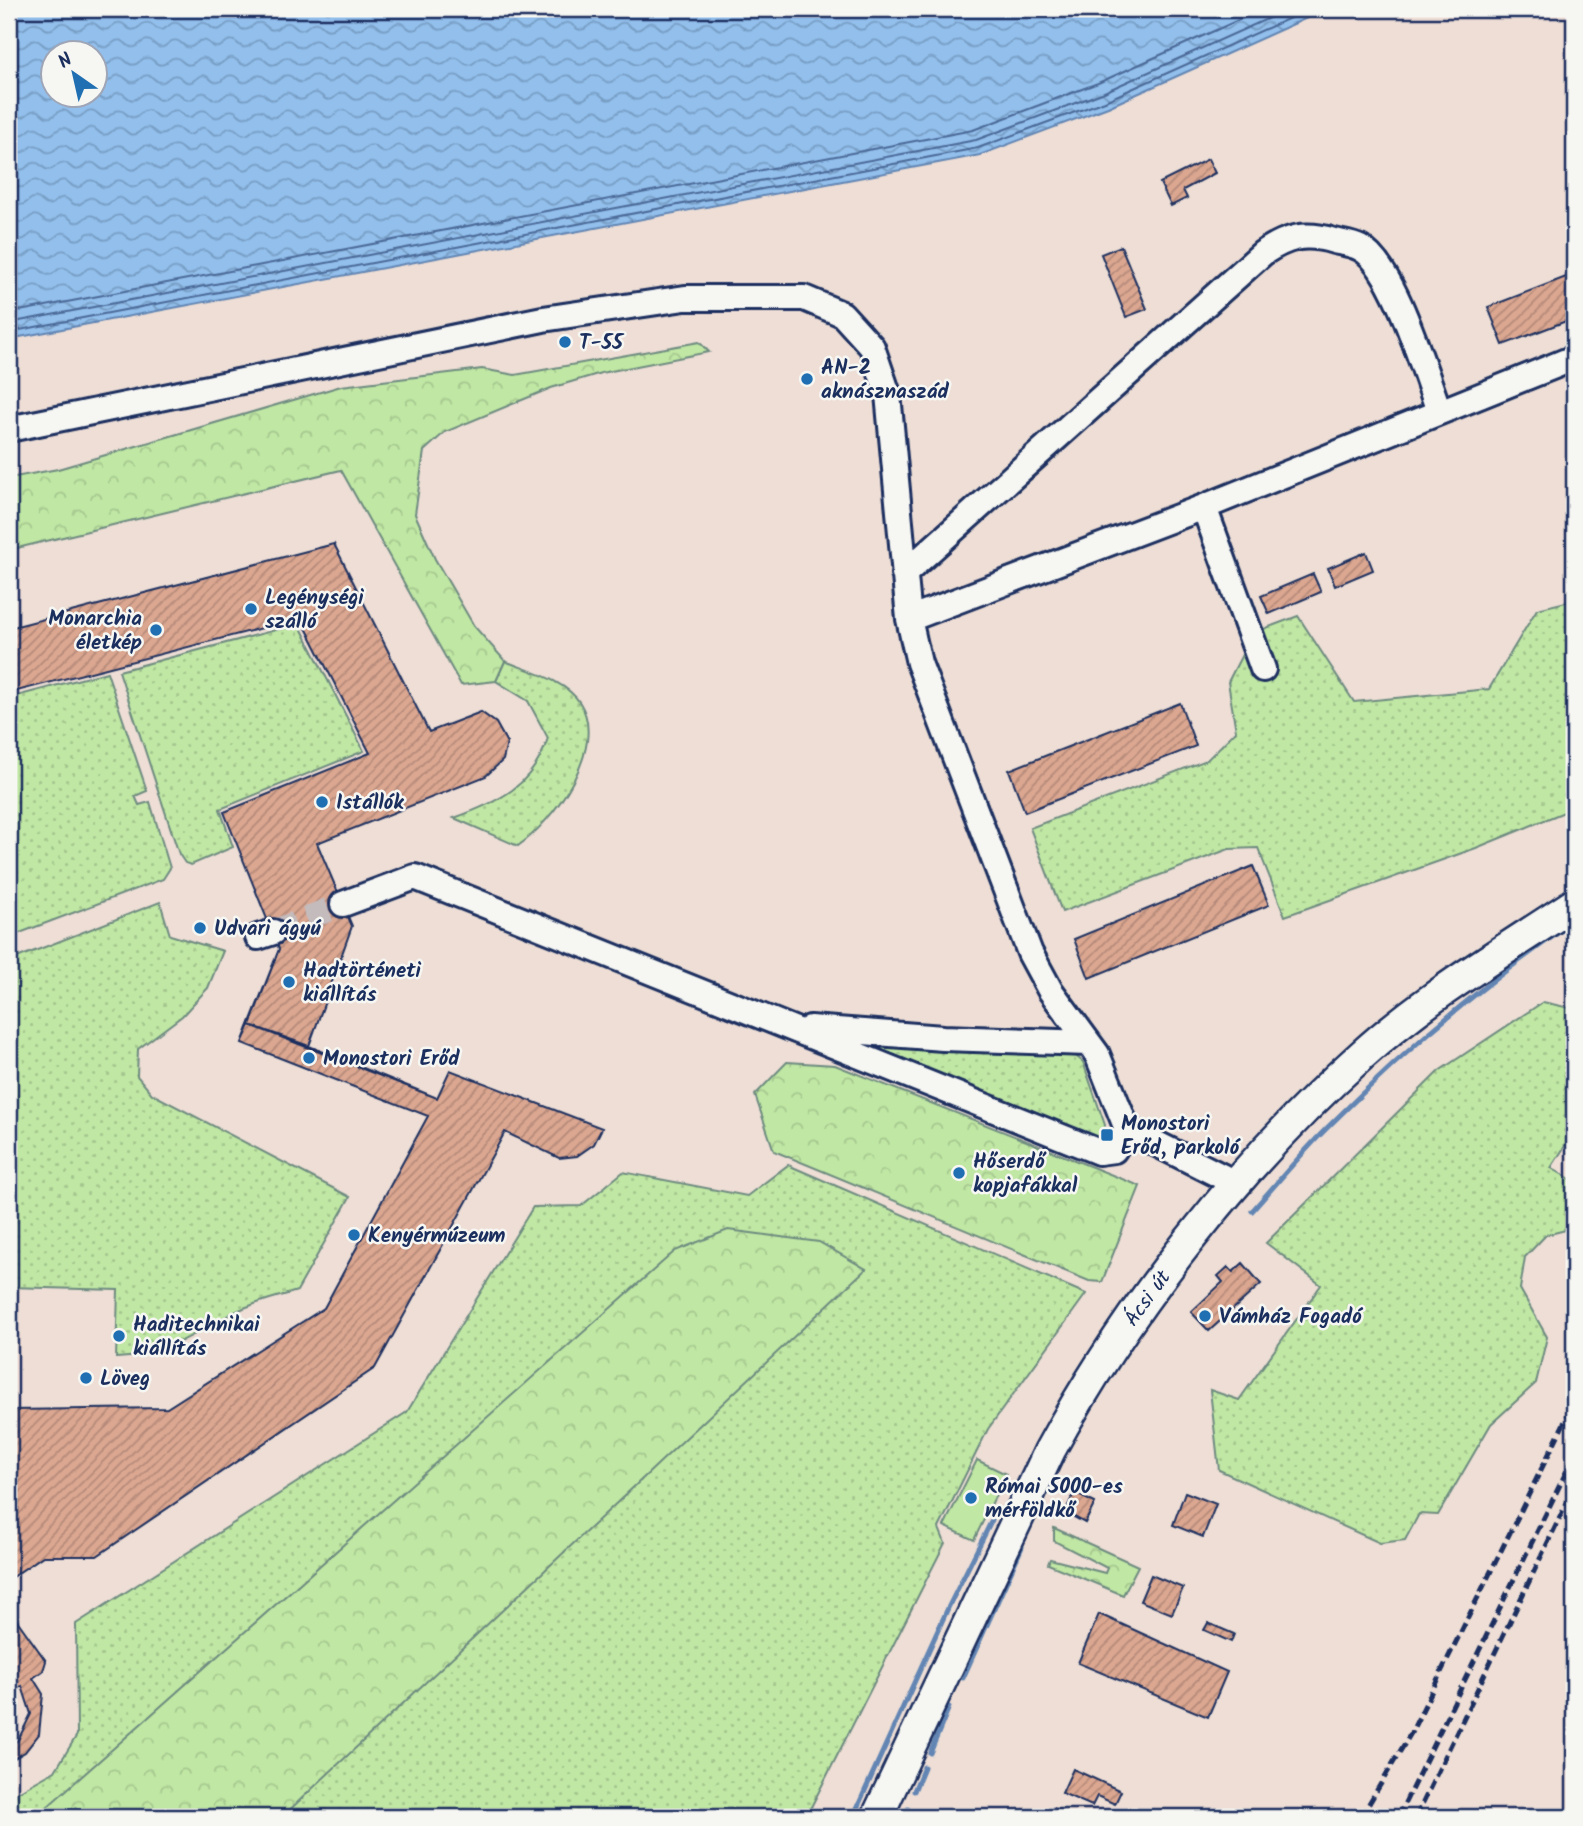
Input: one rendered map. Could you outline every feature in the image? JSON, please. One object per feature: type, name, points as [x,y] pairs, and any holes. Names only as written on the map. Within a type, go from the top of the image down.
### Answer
[{"type":"main road","name":"Ácsi út","points":[[877,1817],[1011,1527],[1075,1404],[1155,1285],[1237,1184],[1297,1116],[1363,1053],[1420,1009],[1574,904]]},
{"type":"street","points":[[904,573],[1263,254],[1285,239],[1318,236],[1361,248],[1374,261],[1390,283],[1439,411]]},
{"type":"street","points":[[9,429],[543,319],[685,298],[804,298],[842,314],[872,347],[888,394],[909,619],[919,663],[1030,953],[1050,990],[1097,1054],[1127,1129],[1237,1184]]},
{"type":"street","points":[[909,619],[1204,507],[1574,358]]},
{"type":"street","points":[[1204,507],[1263,668]]},
{"type":"street","points":[[342,904],[415,877],[1099,1152],[1114,1150],[1127,1129]]},
{"type":"street","points":[[792,1027],[1088,1043]]},
{"type":"street","points":[[872,1062],[866,1045],[874,1032]]},
{"type":"green space","points":[[699,342],[709,352],[601,373],[551,388],[445,432],[424,451],[415,514],[435,559],[474,626],[505,661],[496,681],[461,685],[341,470],[9,550],[9,478],[58,469],[341,386],[482,369],[515,375]]},
{"type":"green space","points":[[1574,600],[1574,808],[1476,848],[1285,916],[1258,848],[1229,849],[1062,912],[1030,828],[1207,760],[1236,731],[1228,682],[1253,633],[1298,616],[1354,702],[1489,689],[1537,609]]},
{"type":"green space","points":[[299,624],[364,751],[220,809],[233,847],[191,865],[185,863],[179,854],[119,671]]},
{"type":"green space","points":[[505,661],[566,688],[580,703],[587,721],[587,741],[573,782],[546,820],[518,846],[454,818],[486,806],[524,780],[542,755],[548,738],[528,701],[496,681]]},
{"type":"green space","points":[[107,672],[147,791],[135,796],[139,805],[150,802],[170,868],[163,879],[9,937],[9,698]]},
{"type":"green space","points":[[160,902],[170,935],[223,951],[208,988],[182,1016],[138,1049],[137,1076],[152,1094],[350,1197],[297,1291],[239,1310],[163,1349],[116,1358],[118,1290],[9,1287],[9,961]]},
{"type":"green space","points":[[1543,1002],[1574,1009],[1574,1132],[1551,1168],[1574,1181],[1574,1221],[1570,1229],[1546,1235],[1525,1257],[1520,1289],[1547,1337],[1536,1383],[1491,1424],[1438,1515],[1419,1514],[1405,1540],[1380,1543],[1219,1470],[1210,1390],[1239,1400],[1321,1285],[1266,1243],[1439,1071]]},
{"type":"green space","points":[[873,1039],[1071,1052],[1083,1062],[1105,1125],[1100,1142],[873,1055]]},
{"type":"green space","points":[[787,1062],[835,1065],[1140,1186],[1102,1282],[1089,1281],[774,1151],[755,1095]]},
{"type":"green space","points":[[788,1165],[1086,1294],[988,1429],[939,1528],[945,1543],[806,1817],[9,1817],[9,1797],[55,1771],[77,1735],[76,1624],[407,1412],[533,1207],[581,1206],[623,1172],[747,1196]]},
{"type":"green space","points":[[728,1230],[819,1242],[866,1269],[282,1817],[26,1817],[46,1808],[675,1251]]},
{"type":"green space","points":[[977,1460],[1006,1474],[974,1540],[944,1526]]},
{"type":"green space","points":[[1054,1528],[1138,1566],[1123,1595],[1048,1564],[1050,1559],[1105,1573],[1107,1568],[1054,1541]]},
{"type":"water","points":[[9,9],[1327,9],[1108,107],[980,155],[9,339]]},
{"type":"building","points":[[1208,159],[1215,173],[1183,190],[1187,198],[1171,206],[1160,183]]},
{"type":"building","points":[[1121,246],[1147,309],[1126,317],[1101,254]]},
{"type":"building","points":[[1574,274],[1574,318],[1503,345],[1488,307]]},
{"type":"building","points":[[334,544],[429,732],[481,712],[496,723],[507,743],[503,760],[486,776],[317,843],[352,926],[309,1046],[250,1025],[279,949],[224,812],[370,753],[301,618],[9,693],[9,628]]},
{"type":"building","name":"Monostori Erőd","points":[[334,544],[429,732],[481,712],[496,723],[507,743],[503,760],[486,776],[317,843],[352,926],[309,1046],[437,1098],[450,1070],[602,1128],[594,1144],[577,1156],[559,1158],[505,1132],[375,1368],[97,1556],[43,1556],[9,1579],[9,1410],[167,1408],[324,1308],[428,1116],[242,1043],[279,949],[224,812],[370,753],[301,618],[9,693],[9,628]]},
{"type":"building","points":[[1366,552],[1373,570],[1335,586],[1328,568]]},
{"type":"building","points":[[1313,574],[1321,592],[1269,614],[1261,596]]},
{"type":"building","points":[[1180,703],[1196,746],[1025,812],[1009,770]]},
{"type":"building","points":[[1253,866],[1269,905],[1089,978],[1074,939]]},
{"type":"building","points":[[250,1025],[437,1098],[450,1070],[602,1128],[594,1144],[577,1156],[559,1158],[505,1132],[375,1368],[97,1556],[43,1556],[9,1579],[9,1410],[167,1408],[324,1308],[428,1116],[242,1043]]},
{"type":"building","points":[[1243,1263],[1261,1284],[1209,1331],[1191,1312],[1223,1282],[1218,1276],[1228,1267],[1233,1272]]},
{"type":"building","points":[[1185,1492],[1216,1504],[1203,1537],[1173,1525]]},
{"type":"building","points":[[1074,1493],[1095,1503],[1085,1523],[1065,1512]]},
{"type":"building","points":[[1151,1575],[1183,1588],[1172,1614],[1140,1601]]},
{"type":"building","points":[[9,1609],[46,1661],[43,1671],[33,1678],[43,1694],[39,1734],[25,1752],[9,1761],[9,1746],[18,1740],[31,1714],[22,1686],[12,1692],[17,1707],[16,1717],[9,1728]]},
{"type":"building","points":[[1099,1614],[1227,1672],[1208,1717],[1078,1663]]},
{"type":"building","points":[[1208,1623],[1234,1634],[1231,1642],[1204,1630]]},
{"type":"building","points":[[1073,1769],[1121,1791],[1115,1804],[1097,1796],[1092,1806],[1062,1793]]},
{"type":"building","points":[[1053,1808],[1076,1817],[1049,1817]]},
{"type":"waterway","points":[[1252,1211],[1321,1134],[1388,1069],[1479,992],[1574,922]]},
{"type":"waterway","points":[[853,1817],[948,1608],[992,1520]]},
{"type":"waterway","points":[[963,1678],[1022,1547]]},
{"type":"waterway","points":[[930,1753],[949,1707]]},
{"type":"waterway","points":[[914,1791],[924,1767]]},
{"type":"waterway","points":[[905,1817],[908,1809]]},
{"type":"tunnel","points":[[273,932],[343,904]]},
{"type":"railway","points":[[1361,1817],[1411,1733],[1574,1403]]},
{"type":"railway","points":[[1398,1817],[1574,1456]]},
{"type":"railway","points":[[1416,1817],[1574,1488]]},
{"type":"place","name":"T-55","points":[[565,342]]},
{"type":"place","name":"AN-2 aknásznaszád","points":[[807,379]]},
{"type":"place","name":"Legénységi szálló","points":[[251,609]]},
{"type":"place","name":"Monarchia életkép","points":[[156,630]]},
{"type":"place","name":"Istállók","points":[[322,802]]},
{"type":"place","name":"Udvari ágyú","points":[[200,928]]},
{"type":"place","name":"Hadtörténeti kiállítás","points":[[289,982]]},
{"type":"place","name":"Monostori Erőd","points":[[309,1058]]},
{"type":"place","name":"Monostori Erőd, parkoló","points":[[1107,1135]]},
{"type":"place","name":"Hőserdő kopjafákkal","points":[[959,1173]]},
{"type":"place","name":"Kenyérmúzeum","points":[[354,1235]]},
{"type":"place","name":"Vámház Fogadó","points":[[1205,1316]]},
{"type":"place","name":"Haditechnikai kiállítás","points":[[119,1336]]},
{"type":"place","name":"Löveg","points":[[86,1378]]},
{"type":"place","name":"Római 5000-es mérföldkő","points":[[971,1498]]}]
